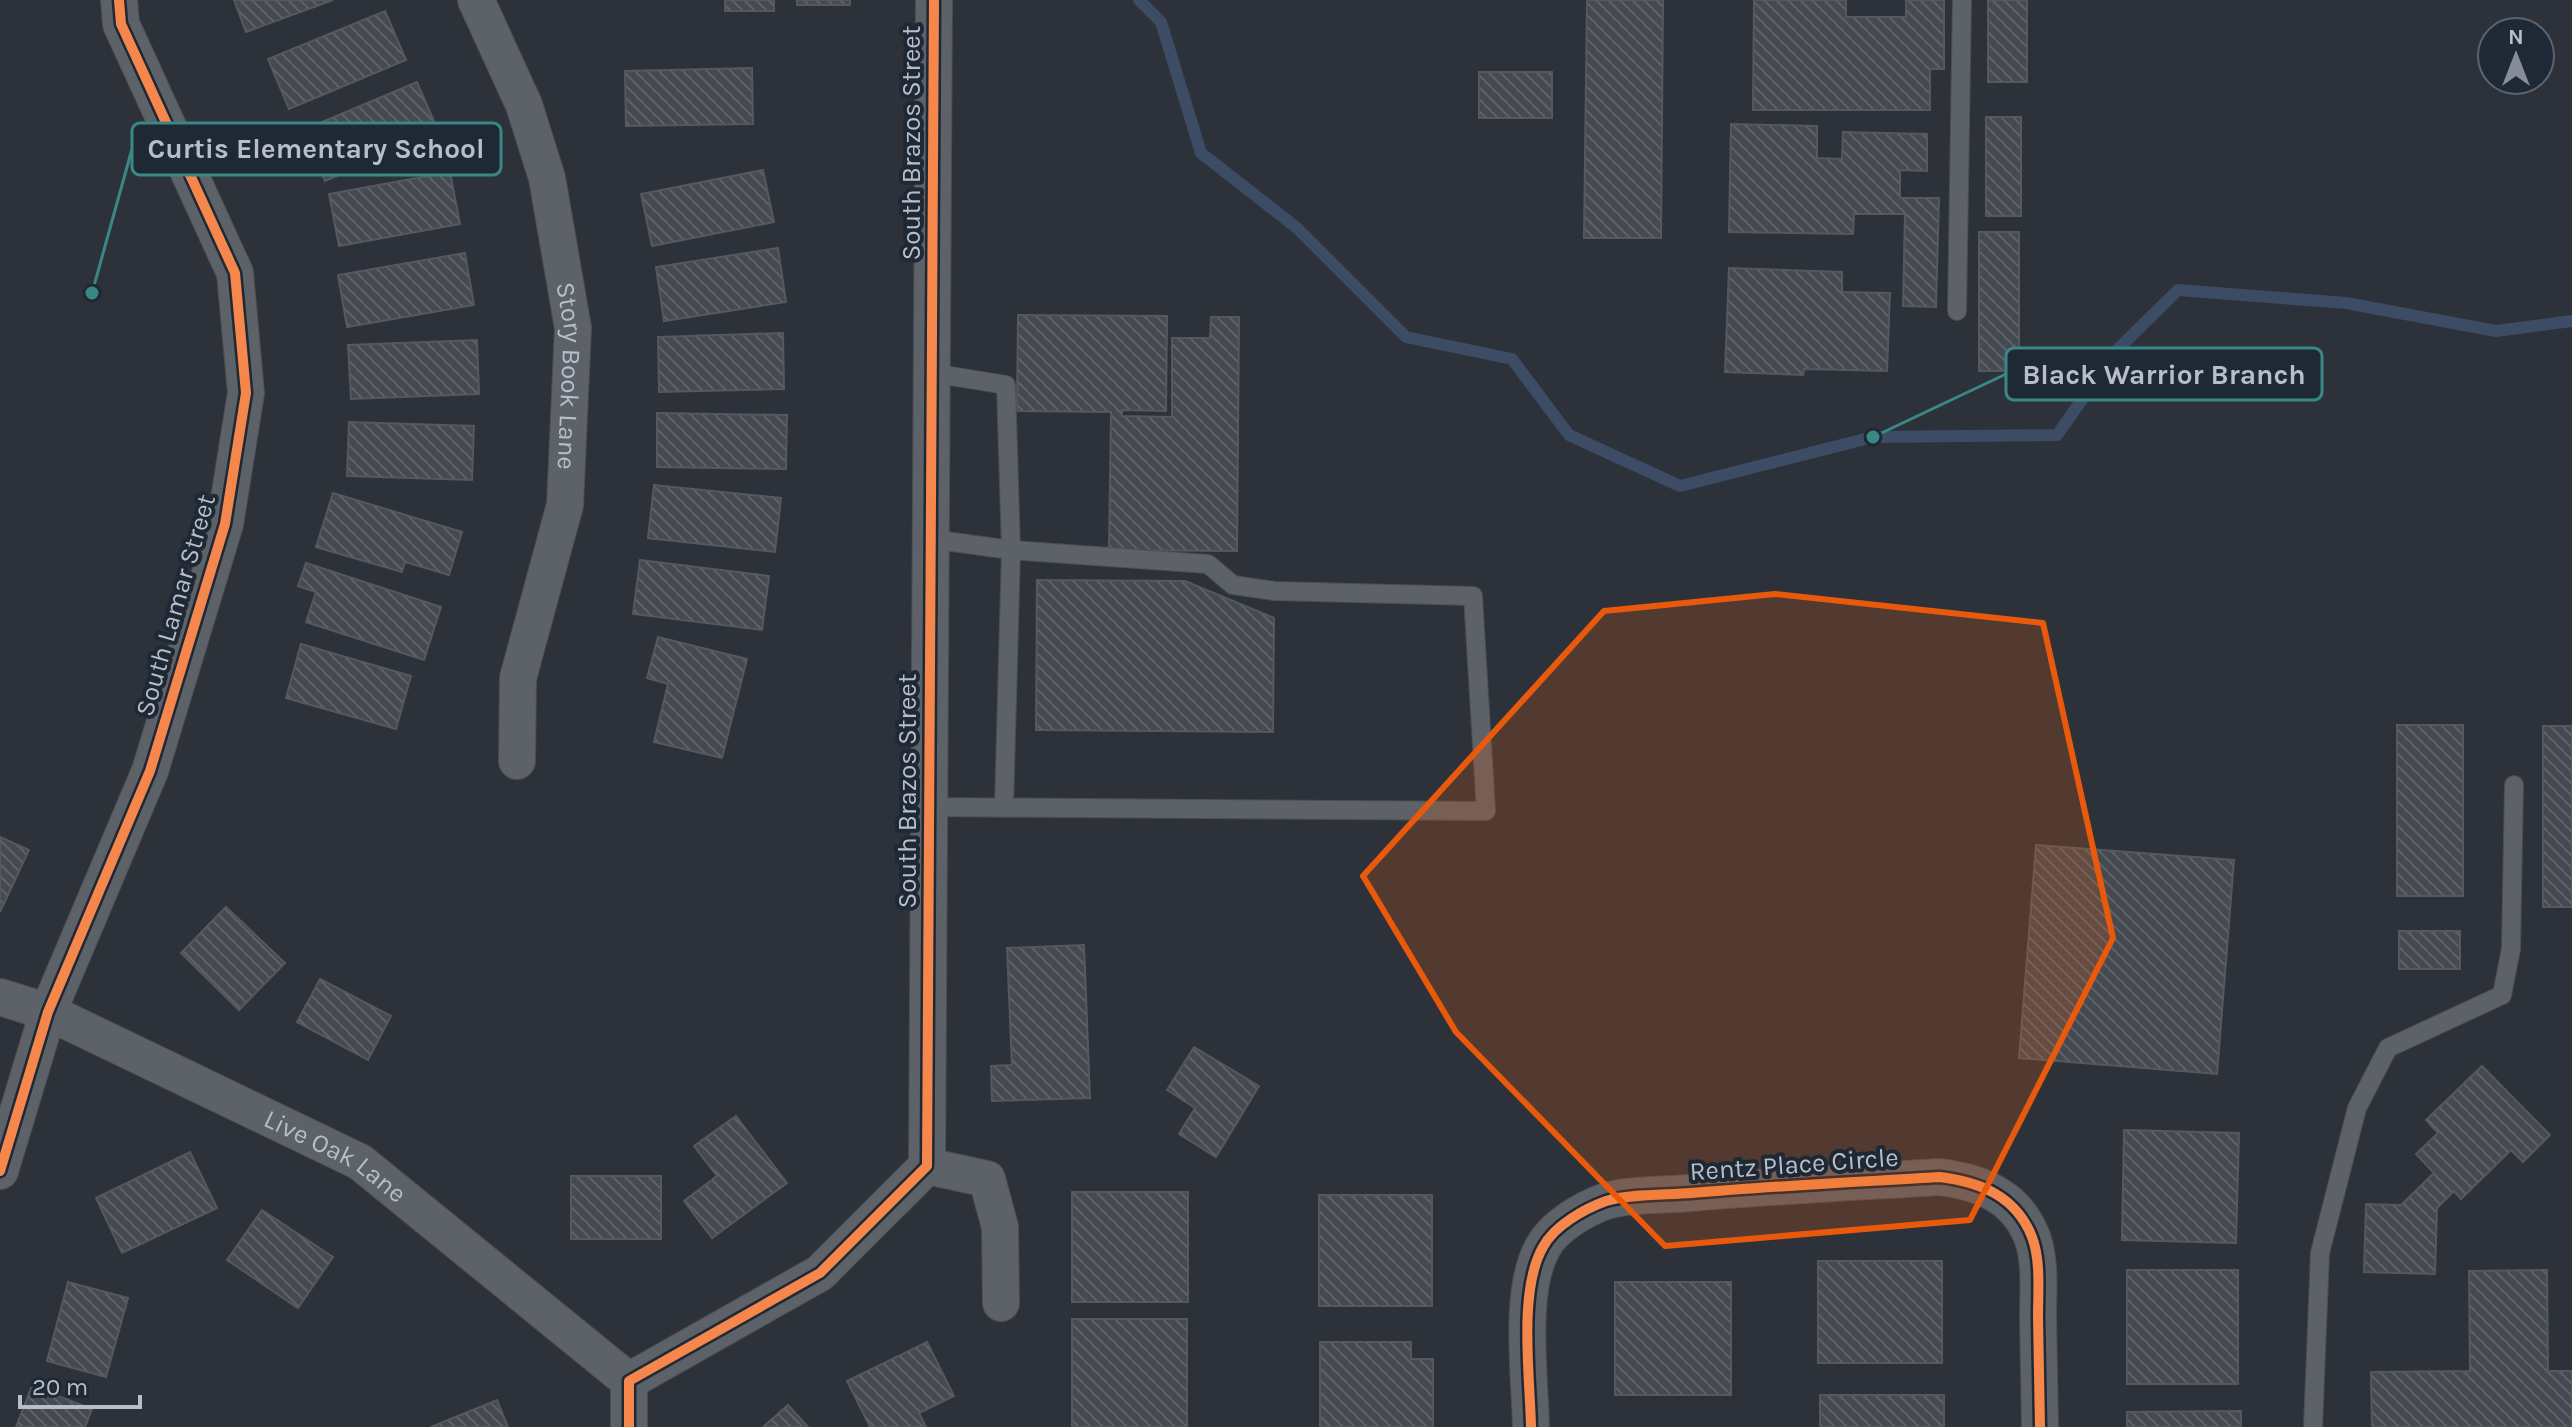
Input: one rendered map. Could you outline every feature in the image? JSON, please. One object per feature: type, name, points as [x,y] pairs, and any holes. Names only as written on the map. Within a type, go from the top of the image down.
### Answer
[{"type":"street","name":"South Lamar Street","points":[[0,1171],[48,1012],[150,771],[225,524],[246,393],[235,273],[121,24],[119,0]]},
{"type":"street","name":"Story Book Lane","points":[[476,0],[524,105],[547,178],[573,328],[565,505],[518,678],[517,761]]},
{"type":"street","name":"South Brazos Street","points":[[927,1166],[934,0]]},
{"type":"street","name":"Live Oak Lane","points":[[0,997],[48,1012],[360,1162],[629,1381]]},
{"type":"street","points":[[629,1427],[629,1381],[820,1273],[927,1166],[987,1179],[1000,1227],[1001,1303]]},
{"type":"street","name":"Rentz Place Circle","points":[[1531,1427],[1531,1273],[1544,1244],[1562,1226],[1584,1211],[1608,1200],[1940,1177],[1970,1181],[1998,1193],[2021,1218],[2032,1237],[2037,1265],[2040,1427]]},
{"type":"lane","points":[[1957,311],[1962,0]]},
{"type":"lane","points":[[932,373],[1006,385],[1011,550],[1004,807]]},
{"type":"lane","points":[[929,807],[1486,811],[1473,596],[1274,591],[1233,585],[1208,564],[1011,550],[931,539]]},
{"type":"lane","points":[[2313,1427],[2320,1253],[2357,1108],[2388,1048],[2502,995],[2511,949],[2514,785]]},
{"type":"highlighted area","points":[[1775,594],[2043,623],[2113,938],[1970,1220],[1665,1246],[1456,1032],[1363,876],[1604,611]]},
{"type":"building","points":[[234,0],[333,0],[246,32]]},
{"type":"building","points":[[725,0],[774,0],[774,11],[725,11]]},
{"type":"building","points":[[797,0],[850,0],[850,5],[797,5]]},
{"type":"building","points":[[1587,0],[1663,0],[1661,238],[1584,238]]},
{"type":"building","points":[[1754,0],[1846,0],[1846,17],[1906,17],[1906,0],[1944,0],[1944,69],[1930,69],[1930,110],[1753,110]]},
{"type":"building","points":[[1988,0],[2027,0],[2027,82],[1988,82]]},
{"type":"building","points":[[385,11],[406,60],[289,109],[268,59]]},
{"type":"building","points":[[752,68],[753,124],[626,126],[625,71]]},
{"type":"building","points":[[1479,72],[1552,72],[1552,118],[1479,118]]},
{"type":"building","points":[[417,82],[439,133],[325,181],[303,130]]},
{"type":"building","points":[[1986,117],[2021,117],[2021,216],[1986,216]]},
{"type":"building","points":[[1731,124],[1817,126],[1817,158],[1842,159],[1843,132],[1927,134],[1927,171],[1900,170],[1900,198],[1939,198],[1936,307],[1903,306],[1905,214],[1854,214],[1853,234],[1729,232]]},
{"type":"building","points":[[763,170],[774,222],[652,246],[641,194]]},
{"type":"building","points":[[450,172],[460,224],[339,246],[329,194]]},
{"type":"building","points":[[1979,232],[2019,232],[2019,371],[1979,371]]},
{"type":"building","points":[[778,248],[786,302],[664,321],[656,267]]},
{"type":"building","points":[[465,253],[474,305],[347,327],[338,275]]},
{"type":"building","points":[[1729,268],[1842,272],[1842,292],[1890,293],[1887,371],[1804,369],[1803,375],[1725,372]]},
{"type":"building","points":[[1018,315],[1167,316],[1166,411],[1122,410],[1122,416],[1172,417],[1172,338],[1210,338],[1211,317],[1239,317],[1237,551],[1109,550],[1111,412],[1017,411]]},
{"type":"building","points":[[783,333],[784,389],[659,392],[658,337]]},
{"type":"building","points":[[477,340],[479,394],[351,399],[348,345]]},
{"type":"building","points":[[657,413],[787,415],[786,469],[657,467]]},
{"type":"building","points":[[349,422],[474,426],[472,480],[347,476]]},
{"type":"building","points":[[654,485],[781,498],[775,552],[648,538]]},
{"type":"building","points":[[333,493],[462,532],[449,575],[405,562],[402,572],[316,547]]},
{"type":"building","points":[[640,560],[769,576],[762,630],[633,614]]},
{"type":"building","points":[[306,563],[441,607],[424,660],[306,622],[316,592],[298,586]]},
{"type":"building","points":[[1037,580],[1185,581],[1274,618],[1273,732],[1036,730]]},
{"type":"building","points":[[658,637],[747,659],[722,758],[654,742],[668,684],[647,678]]},
{"type":"building","points":[[301,644],[411,676],[396,729],[286,698]]},
{"type":"building","points":[[2397,725],[2463,725],[2463,896],[2397,896]]},
{"type":"building","points":[[2543,726],[2572,726],[2572,907],[2543,907]]},
{"type":"building","points":[[0,837],[29,850],[0,912]]},
{"type":"building","points":[[2036,845],[2234,860],[2217,1074],[2019,1058]]},
{"type":"building","points":[[226,907],[285,963],[239,1010],[181,953]]},
{"type":"building","points":[[2399,931],[2460,931],[2460,969],[2399,969]]},
{"type":"building","points":[[1084,945],[1090,1098],[992,1101],[991,1066],[1012,1065],[1007,948]]},
{"type":"building","points":[[320,979],[391,1016],[368,1060],[297,1022]]},
{"type":"building","points":[[1194,1047],[1259,1086],[1216,1157],[1179,1134],[1195,1108],[1167,1090]]},
{"type":"building","points":[[2482,1066],[2550,1135],[2523,1162],[2511,1150],[2461,1199],[2454,1191],[2437,1208],[2435,1274],[2364,1272],[2366,1204],[2401,1205],[2434,1173],[2416,1154],[2438,1133],[2426,1120]]},
{"type":"building","points":[[736,1116],[787,1183],[712,1238],[684,1201],[717,1176],[694,1146]]},
{"type":"building","points":[[2124,1130],[2239,1133],[2236,1243],[2122,1240]]},
{"type":"building","points":[[190,1152],[217,1208],[122,1253],[96,1198]]},
{"type":"building","points":[[571,1176],[661,1176],[661,1239],[571,1239]]},
{"type":"building","points":[[1072,1192],[1188,1192],[1188,1302],[1072,1302]]},
{"type":"building","points":[[1319,1195],[1432,1195],[1432,1306],[1319,1306]]},
{"type":"building","points":[[262,1210],[333,1257],[298,1308],[227,1260]]},
{"type":"building","points":[[1818,1261],[1942,1261],[1942,1363],[1818,1363]]},
{"type":"building","points":[[2127,1270],[2238,1270],[2238,1384],[2127,1384]]},
{"type":"building","points":[[2547,1270],[2548,1371],[2572,1371],[2572,1427],[2372,1427],[2371,1372],[2470,1371],[2469,1271]]},
{"type":"building","points":[[68,1282],[128,1298],[106,1377],[47,1361]]},
{"type":"building","points":[[1615,1282],[1731,1282],[1731,1395],[1615,1395]]},
{"type":"building","points":[[1072,1319],[1187,1319],[1187,1427],[1072,1427]]},
{"type":"building","points":[[927,1342],[954,1396],[919,1413],[926,1427],[870,1427],[847,1381]]},
{"type":"building","points":[[1320,1342],[1411,1342],[1411,1359],[1433,1359],[1433,1427],[1320,1427]]},
{"type":"building","points":[[32,1386],[92,1409],[85,1427],[16,1427]]},
{"type":"building","points":[[1820,1395],[1944,1395],[1944,1427],[1820,1427]]},
{"type":"building","points":[[497,1400],[508,1427],[431,1427]]},
{"type":"building","points":[[788,1405],[808,1427],[763,1427]]},
{"type":"building","points":[[2241,1411],[2241,1427],[2127,1427],[2127,1412]]},
{"type":"waterway","points":[[1139,0],[1161,22],[1201,153],[1297,228],[1406,337],[1512,359],[1569,435],[1680,486],[1873,437],[2057,435],[2118,349],[2178,290],[2346,303],[2496,331],[2572,321]]},
{"type":"cycle path","points":[[0,1171],[48,1012],[150,771],[225,524],[246,393],[235,273],[121,24],[119,0]]},
{"type":"cycle path","points":[[629,1427],[629,1381],[820,1273],[927,1166],[934,0]]},
{"type":"cycle path","points":[[1531,1427],[1527,1334],[1530,1286],[1535,1265],[1548,1239],[1579,1214],[1606,1201],[1636,1196],[1940,1177],[1982,1187],[2006,1201],[2025,1223],[2032,1237],[2038,1276],[2040,1427]]},
{"type":"place","name":"Curtis Elementary School","points":[[92,293]]},
{"type":"place","name":"Black Warrior Branch","points":[[1873,437]]}]
